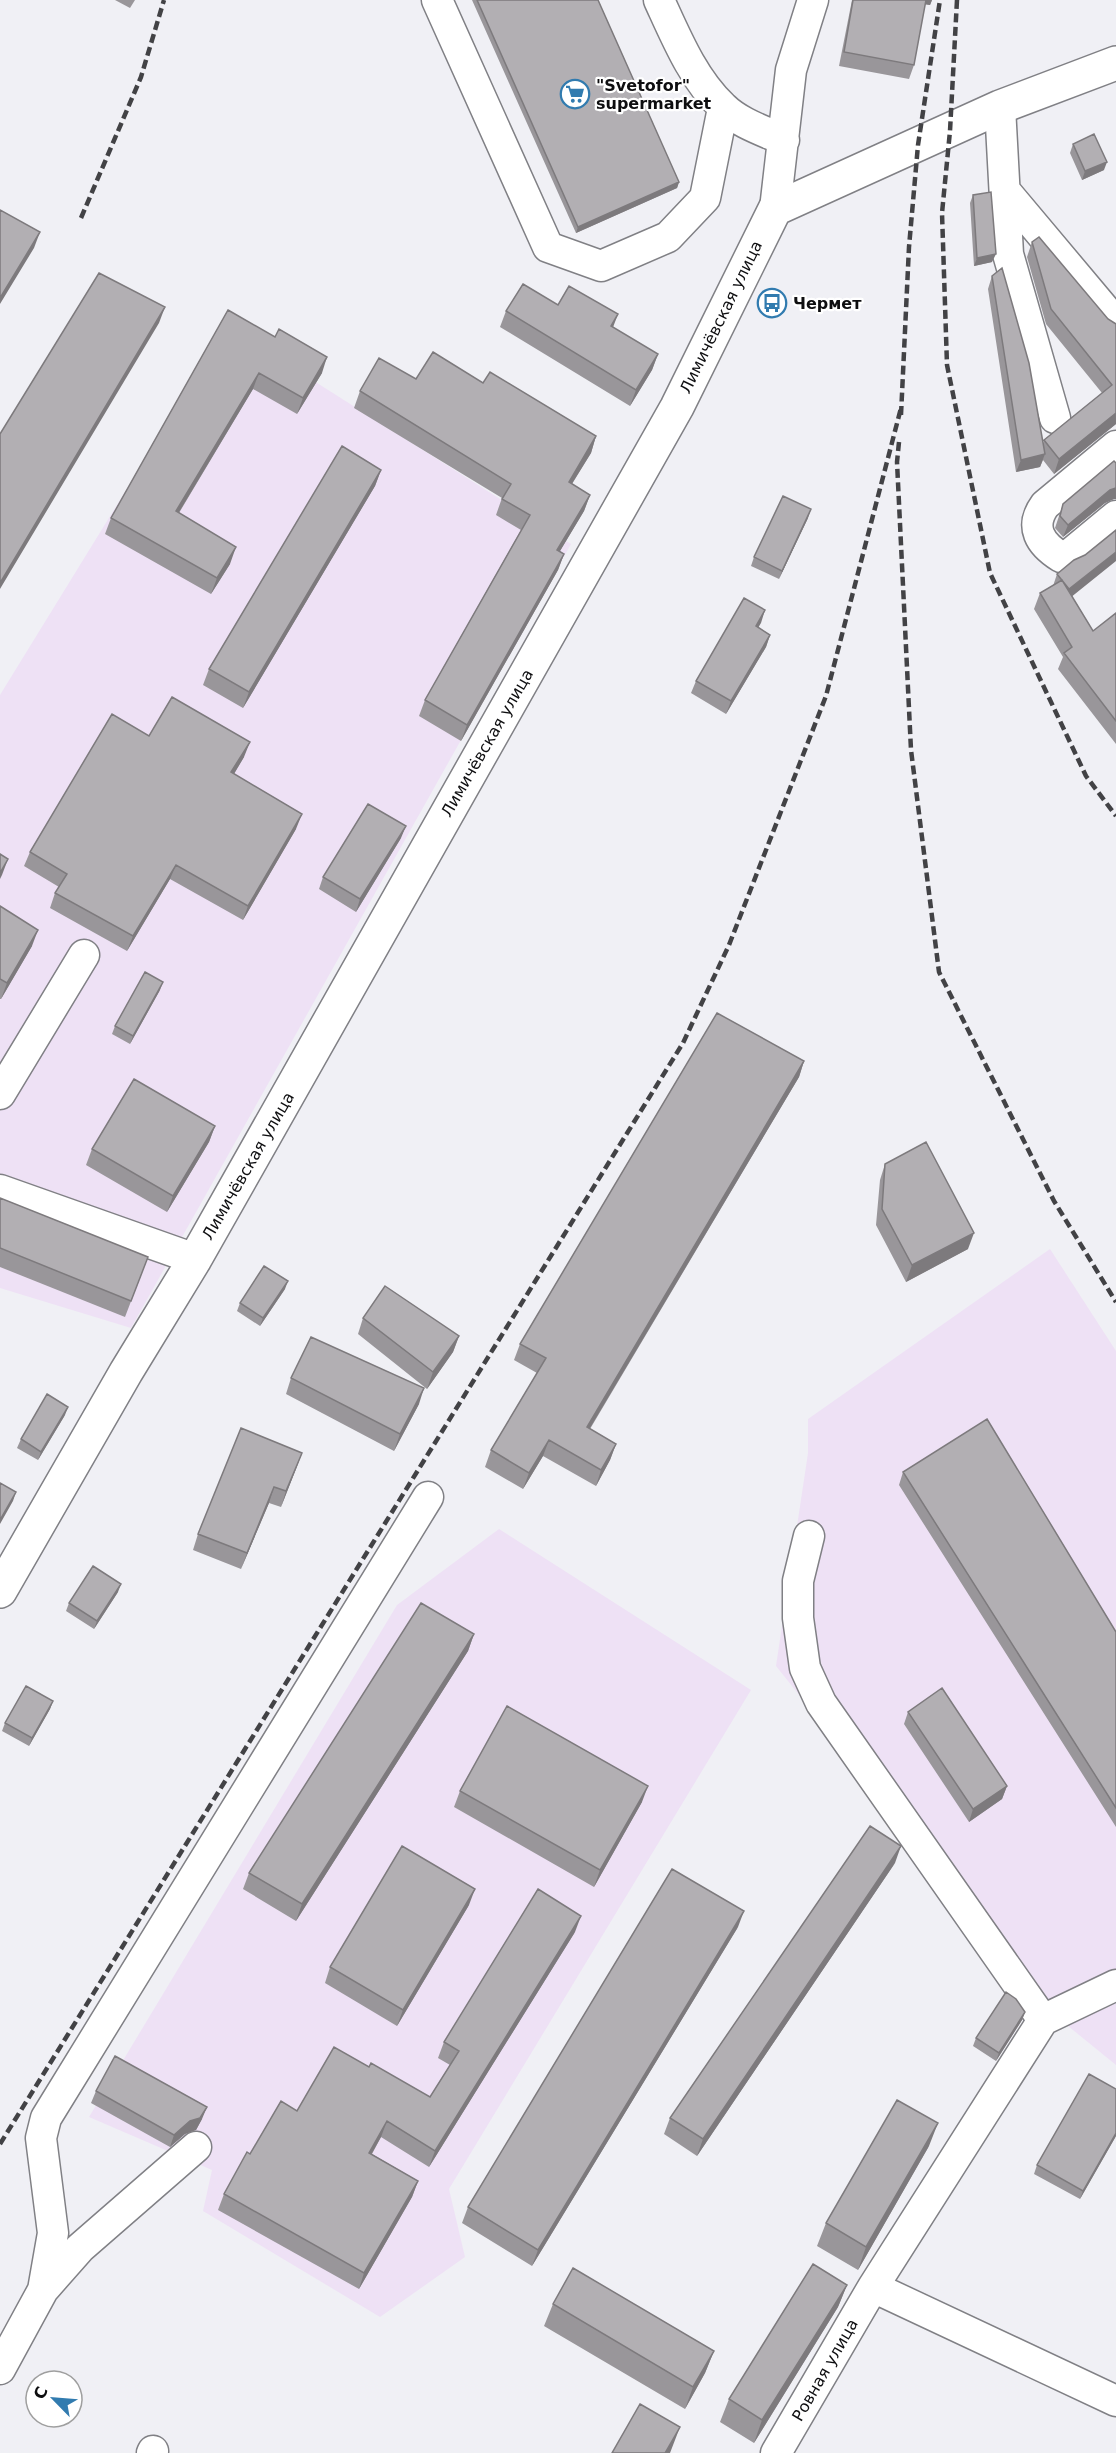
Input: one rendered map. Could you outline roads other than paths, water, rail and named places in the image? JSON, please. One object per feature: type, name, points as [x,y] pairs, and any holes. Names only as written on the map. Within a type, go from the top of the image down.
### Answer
[{"type":"main road","points":[[775,209],[1000,107],[1116,63]]},
{"type":"main road","name":"Лимичёвская улица","points":[[0,1591],[195,1259],[677,407],[775,209]]},
{"type":"street","points":[[437,0],[548,247],[601,266],[668,237],[705,198],[723,108]]},
{"type":"street","points":[[659,0],[682,50],[723,108],[753,127],[784,140]]},
{"type":"street","points":[[775,209],[784,140],[784,112],[791,70],[813,0]]},
{"type":"street","points":[[1000,107],[1008,254],[1055,418]]},
{"type":"street","points":[[1006,192],[1116,323]]},
{"type":"street","points":[[1116,446],[1045,505],[1037,516],[1037,531],[1050,550],[1061,557],[1070,554],[1116,516]]},
{"type":"street","points":[[0,1094],[84,955]]},
{"type":"street","points":[[0,1190],[195,1259]]},
{"type":"street","points":[[43,2290],[53,2232],[41,2138],[46,2118],[428,1497]]},
{"type":"street","points":[[809,1536],[798,1581],[798,1618],[805,1668],[822,1703],[1043,2020],[1116,1985]]},
{"type":"street","name":"Ровная улица","points":[[776,2453],[873,2287],[1043,2020]]},
{"type":"street","points":[[0,2370],[43,2290],[80,2247],[196,2147]]},
{"type":"street","points":[[873,2287],[1116,2401]]},
{"type":"railway","points":[[81,218],[141,77],[164,0]]},
{"type":"railway","points":[[901,415],[909,247],[918,145],[940,0]]},
{"type":"railway","points":[[957,0],[950,131],[942,213],[947,365],[990,573],[1086,776],[1116,816]]},
{"type":"railway","points":[[0,2144],[683,1043],[729,945],[826,696],[901,408]]},
{"type":"railway","points":[[899,442],[897,462],[911,750],[939,972],[1054,1201],[1116,1302]]},
{"type":"place","name":"\"Svetofor\" supermarket","points":[[575,94]]},
{"type":"place","name":"Чермет","points":[[772,303]]}]
